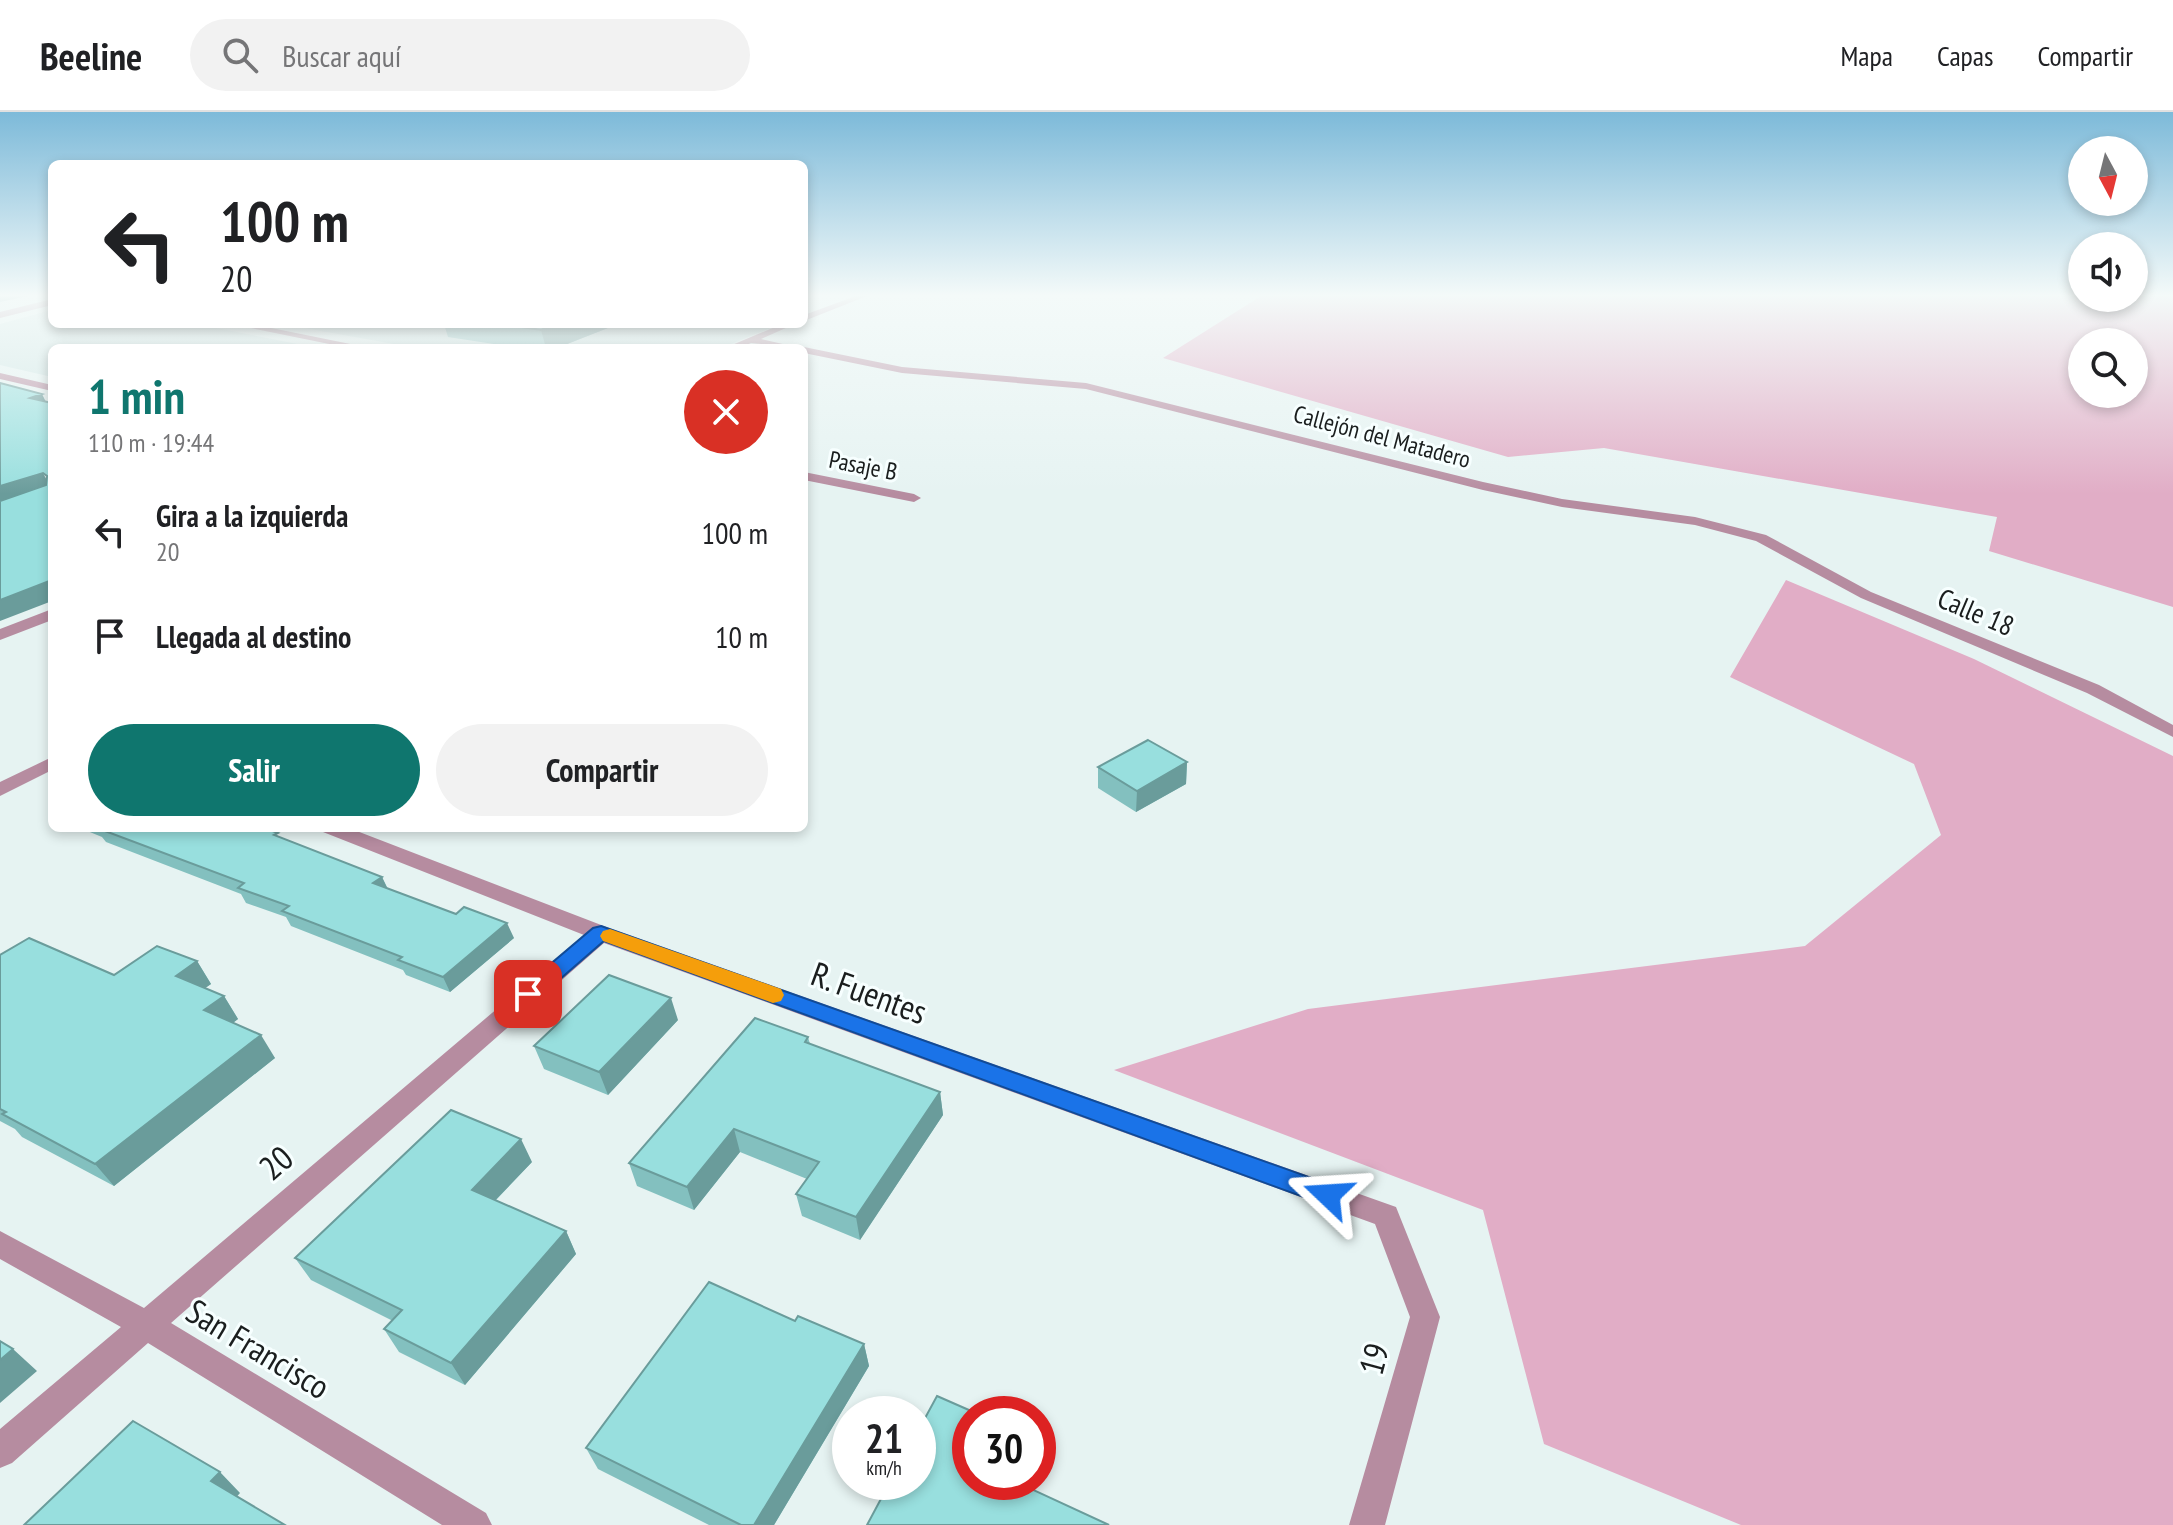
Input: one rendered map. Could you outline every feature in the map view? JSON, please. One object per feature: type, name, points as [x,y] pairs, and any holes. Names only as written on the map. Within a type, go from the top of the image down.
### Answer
[{"type":"street","name":"Callejón del Matadero","points":[[863,362],[902,370],[1086,386],[1483,486],[1562,503],[1695,521],[1761,538]]},
{"type":"street","points":[[0,376],[48,387]]},
{"type":"street","name":"Pasaje B","points":[[808,477],[914,498]]},
{"type":"street","name":"Calle 18","points":[[1761,538],[1866,595],[2093,689],[2173,732]]},
{"type":"street","points":[[0,635],[48,616]]},
{"type":"street","points":[[0,790],[48,765]]},
{"type":"street","name":"R. Fuentes","points":[[340,832],[601,933],[1386,1216]]},
{"type":"street","name":"20","points":[[0,1451],[601,933]]},
{"type":"street","name":"19","points":[[1367,1525],[1425,1317],[1386,1216]]},
{"type":"street","name":"San Francisco","points":[[0,1244],[144,1324],[474,1525]]},
{"type":"shaded area","points":[[0,362],[48,362],[48,376],[0,365]]},
{"type":"shaded area","points":[[1177,362],[2068,362],[2068,408],[2148,408],[2148,362],[2173,362],[2173,607],[1989,551],[1997,517],[1604,448],[1508,457]]},
{"type":"shaded area","points":[[1786,580],[1974,659],[2173,756],[2173,1525],[1741,1525],[1544,1444],[1483,1210],[1114,1070],[1308,1009],[1805,946],[1941,835],[1914,764],[1730,677]]},
{"type":"building","points":[[0,383],[42,394],[30,398],[48,402],[48,582],[0,600],[0,501],[46,485],[47,476],[43,473],[0,486]]},
{"type":"building","points":[[1148,740],[1187,762],[1137,791],[1098,767]]},
{"type":"building","points":[[108,832],[275,832],[278,833],[274,835],[382,877],[373,883],[456,914],[464,907],[507,923],[443,977],[398,960],[402,957],[282,911],[289,906],[238,888],[244,883]]},
{"type":"building","points":[[29,938],[114,975],[157,946],[197,961],[176,976],[224,996],[204,1010],[261,1035],[95,1164],[2,1114],[6,1112],[0,1109],[0,955]]},
{"type":"building","points":[[609,975],[671,998],[599,1072],[534,1046]]},
{"type":"building","points":[[755,1018],[808,1037],[805,1042],[940,1092],[856,1217],[796,1194],[819,1162],[734,1129],[687,1187],[629,1163]]},
{"type":"building","points":[[451,1110],[521,1139],[472,1190],[566,1231],[451,1363],[384,1329],[402,1310],[295,1258]]},
{"type":"building","points":[[709,1282],[795,1321],[798,1316],[864,1344],[754,1525],[741,1525],[586,1448]]},
{"type":"building","points":[[0,1341],[13,1349],[0,1360]]},
{"type":"building","points":[[936,1398],[952,1403],[952,1500],[1055,1500],[1109,1525],[867,1525],[880,1500],[936,1500]]},
{"type":"building","points":[[133,1421],[220,1472],[211,1481],[285,1525],[24,1525]]},
{"type":"slow traffic","points":[[610,936],[773,995]]},
{"type":"route","points":[[528,994],[601,933],[1328,1195]]}]
